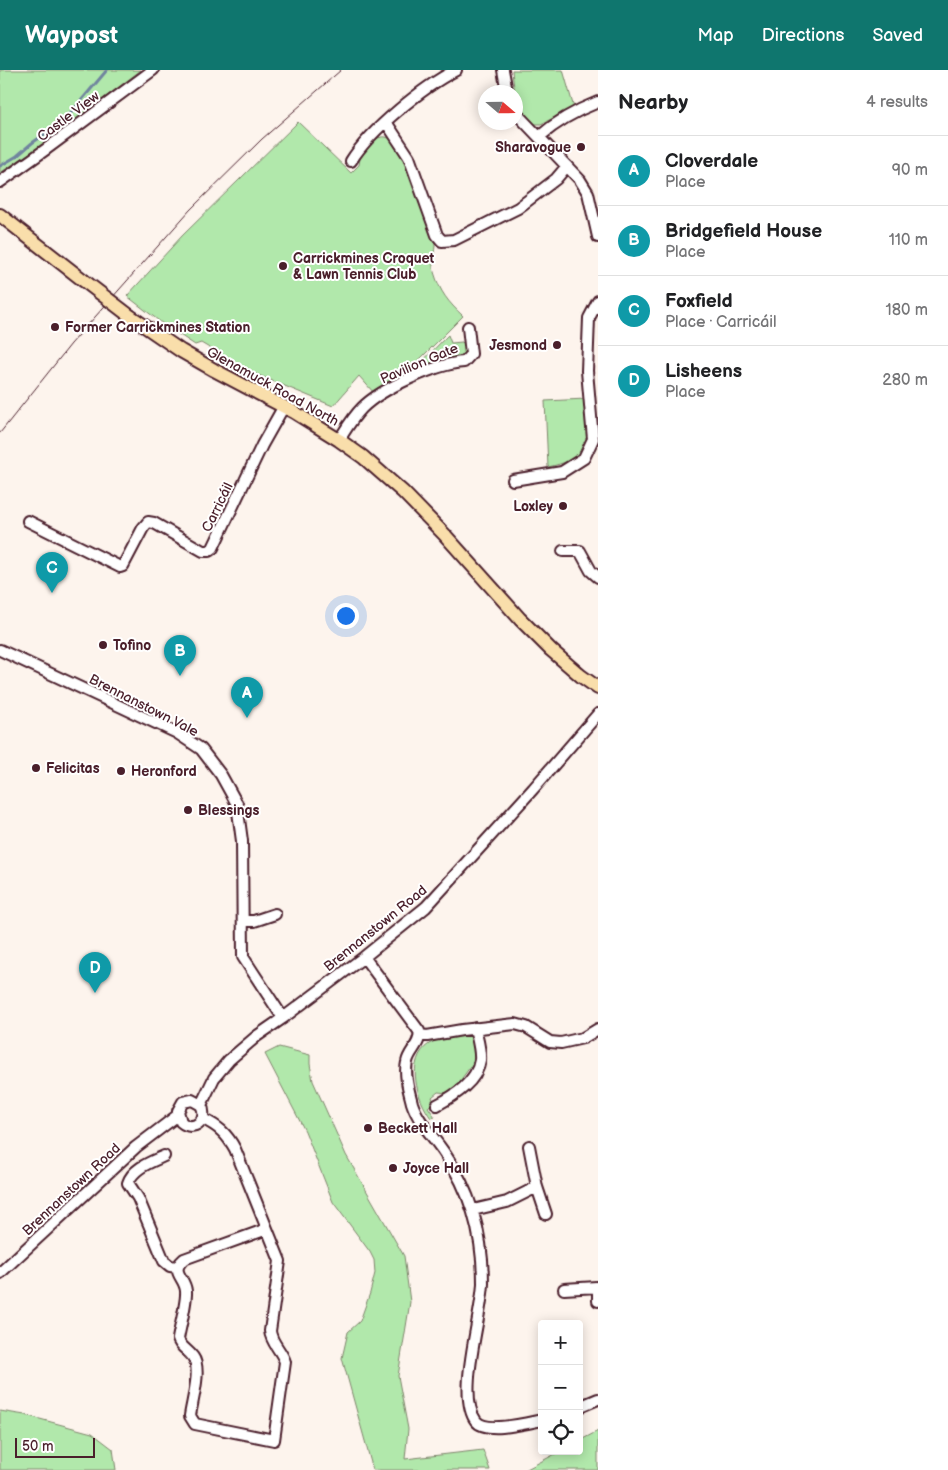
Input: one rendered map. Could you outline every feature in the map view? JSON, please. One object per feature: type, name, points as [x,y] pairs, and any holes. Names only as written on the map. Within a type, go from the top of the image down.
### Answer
[{"type":"main road","name":"Glenamuck Road North","points":[[0,215],[130,316],[198,361],[284,406],[363,457],[403,492],[444,534],[520,619],[567,664],[598,688]]},
{"type":"street","name":"Castle View","points":[[0,182],[46,150],[152,70]]},
{"type":"street","points":[[351,161],[366,141],[386,122],[421,93],[456,70]]},
{"type":"street","points":[[503,70],[506,85]]},
{"type":"street","points":[[539,138],[552,125],[574,112],[598,102]]},
{"type":"street","points":[[523,121],[580,180],[588,193],[598,237]]},
{"type":"street","points":[[386,122],[409,157],[437,235],[442,241],[454,240],[518,208],[550,183],[567,166]]},
{"type":"street","points":[[513,480],[562,472],[584,458],[593,439],[587,371],[588,327],[589,318],[598,301]]},
{"type":"street","name":"Pavilion Gate","points":[[339,440],[362,408],[384,392],[449,363],[464,362],[471,354],[468,327]]},
{"type":"street","name":"Carricáil","points":[[28,521],[120,567],[123,566],[148,522],[154,523],[203,551],[209,551],[213,548],[262,445],[284,406]]},
{"type":"street","points":[[563,551],[580,551],[591,571],[598,577]]},
{"type":"street","name":"Brennanstown Vale","points":[[0,650],[177,733],[201,749],[222,775],[237,804],[242,841],[243,957],[283,1018]]},
{"type":"street","name":"Brennanstown Road","points":[[0,1273],[136,1147],[178,1115],[181,1105],[188,1100],[196,1102],[229,1060],[257,1036],[364,957],[426,908],[534,789],[598,714]]},
{"type":"street","points":[[243,921],[254,921],[275,914]]},
{"type":"street","points":[[364,957],[419,1031],[420,1035],[409,1055],[406,1065],[413,1104],[417,1116],[454,1167],[473,1210],[479,1238],[483,1283],[479,1319],[469,1366],[469,1393],[472,1412],[479,1424],[490,1427],[538,1421]]},
{"type":"street","points":[[420,1035],[427,1036],[515,1024],[526,1027],[542,1038],[555,1043],[576,1040],[595,1033]]},
{"type":"street","points":[[437,1105],[459,1091],[476,1071],[480,1062],[480,1054],[476,1028]]},
{"type":"street","points":[[196,1102],[204,1110],[203,1119],[225,1133],[231,1142],[267,1229],[280,1264],[270,1336],[284,1356],[285,1362],[274,1440],[195,1424],[190,1416],[198,1368],[194,1358],[178,1339],[186,1290],[178,1273],[178,1267],[184,1259],[267,1229]]},
{"type":"street","points":[[178,1115],[183,1124]]},
{"type":"street","name":"Brennanstown Road","points":[[162,1128],[173,1124],[193,1126],[203,1119]]},
{"type":"street","points":[[529,1146],[537,1187],[546,1214]]},
{"type":"street","points":[[164,1156],[143,1165],[131,1177],[129,1185],[138,1198],[164,1261],[170,1266],[178,1267]]},
{"type":"street","points":[[473,1210],[507,1202],[537,1187]]},
{"type":"street","points":[[564,1289],[597,1287],[598,1301]]},
{"type":"street","points":[[583,1405],[598,1399]]},
{"type":"green space","points":[[0,70],[141,70],[48,141],[0,173]]},
{"type":"green space","points":[[512,70],[563,70],[574,108],[541,124],[533,124],[523,111],[523,85],[514,85]]},
{"type":"green space","name":"Carrickmines Croquet & Lawn Tennis Club","points":[[298,122],[351,173],[359,165],[361,152],[376,139],[386,137],[395,143],[408,166],[431,230],[435,246],[433,265],[436,279],[445,296],[463,316],[408,371],[374,393],[359,376],[333,406],[246,370],[201,343],[195,345],[163,324],[127,296],[182,236]]},
{"type":"green space","points":[[448,335],[451,343],[462,342],[465,345],[466,354],[464,358],[435,362],[408,376]]},
{"type":"green space","points":[[586,399],[588,426],[585,445],[574,458],[548,467],[545,401]]},
{"type":"green space","points":[[466,1034],[471,1035],[475,1048],[475,1061],[472,1069],[470,1067],[460,1081],[462,1083],[448,1093],[438,1092],[432,1097],[434,1102],[428,1107],[435,1117],[431,1118],[421,1101],[418,1091],[415,1070],[417,1060],[429,1044]]},
{"type":"green space","points":[[279,1047],[310,1055],[313,1081],[346,1155],[404,1256],[410,1302],[398,1376],[408,1429],[405,1459],[483,1450],[490,1470],[373,1470],[342,1358],[348,1332],[360,1321],[370,1293],[375,1273],[374,1260],[333,1202],[305,1131],[265,1054]]},
{"type":"green space","points":[[0,1411],[25,1415],[92,1433],[113,1449],[116,1470],[0,1470]]},
{"type":"green space","points":[[598,1431],[598,1470],[525,1470],[553,1455],[583,1455],[583,1439]]},
{"type":"waterway","points":[[0,166],[17,156],[64,121],[107,70]]},
{"type":"tram line","points":[[0,433],[71,344],[190,210],[262,139],[341,70]]},
{"type":"place","name":"Sharavogue","points":[[581,147]]},
{"type":"place","name":"Carrickmines Croquet & Lawn Tennis Club","points":[[283,266]]},
{"type":"place","name":"Former Carrickmines Station","points":[[55,327]]},
{"type":"place","name":"Jesmond","points":[[557,345]]},
{"type":"place","name":"Loxley","points":[[563,506]]},
{"type":"place","name":"Foxfield","points":[[52,593]]},
{"type":"place","name":"Tofino","points":[[103,645]]},
{"type":"place","name":"Bridgefield House","points":[[180,676]]},
{"type":"place","name":"Cloverdale","points":[[247,718]]},
{"type":"place","name":"Felicitas","points":[[36,768]]},
{"type":"place","name":"Heronford","points":[[121,771]]},
{"type":"place","name":"Blessings","points":[[188,810]]},
{"type":"place","name":"Lisheens","points":[[95,993]]},
{"type":"place","name":"Beckett Hall","points":[[368,1128]]},
{"type":"place","name":"Joyce Hall","points":[[393,1168]]}]
